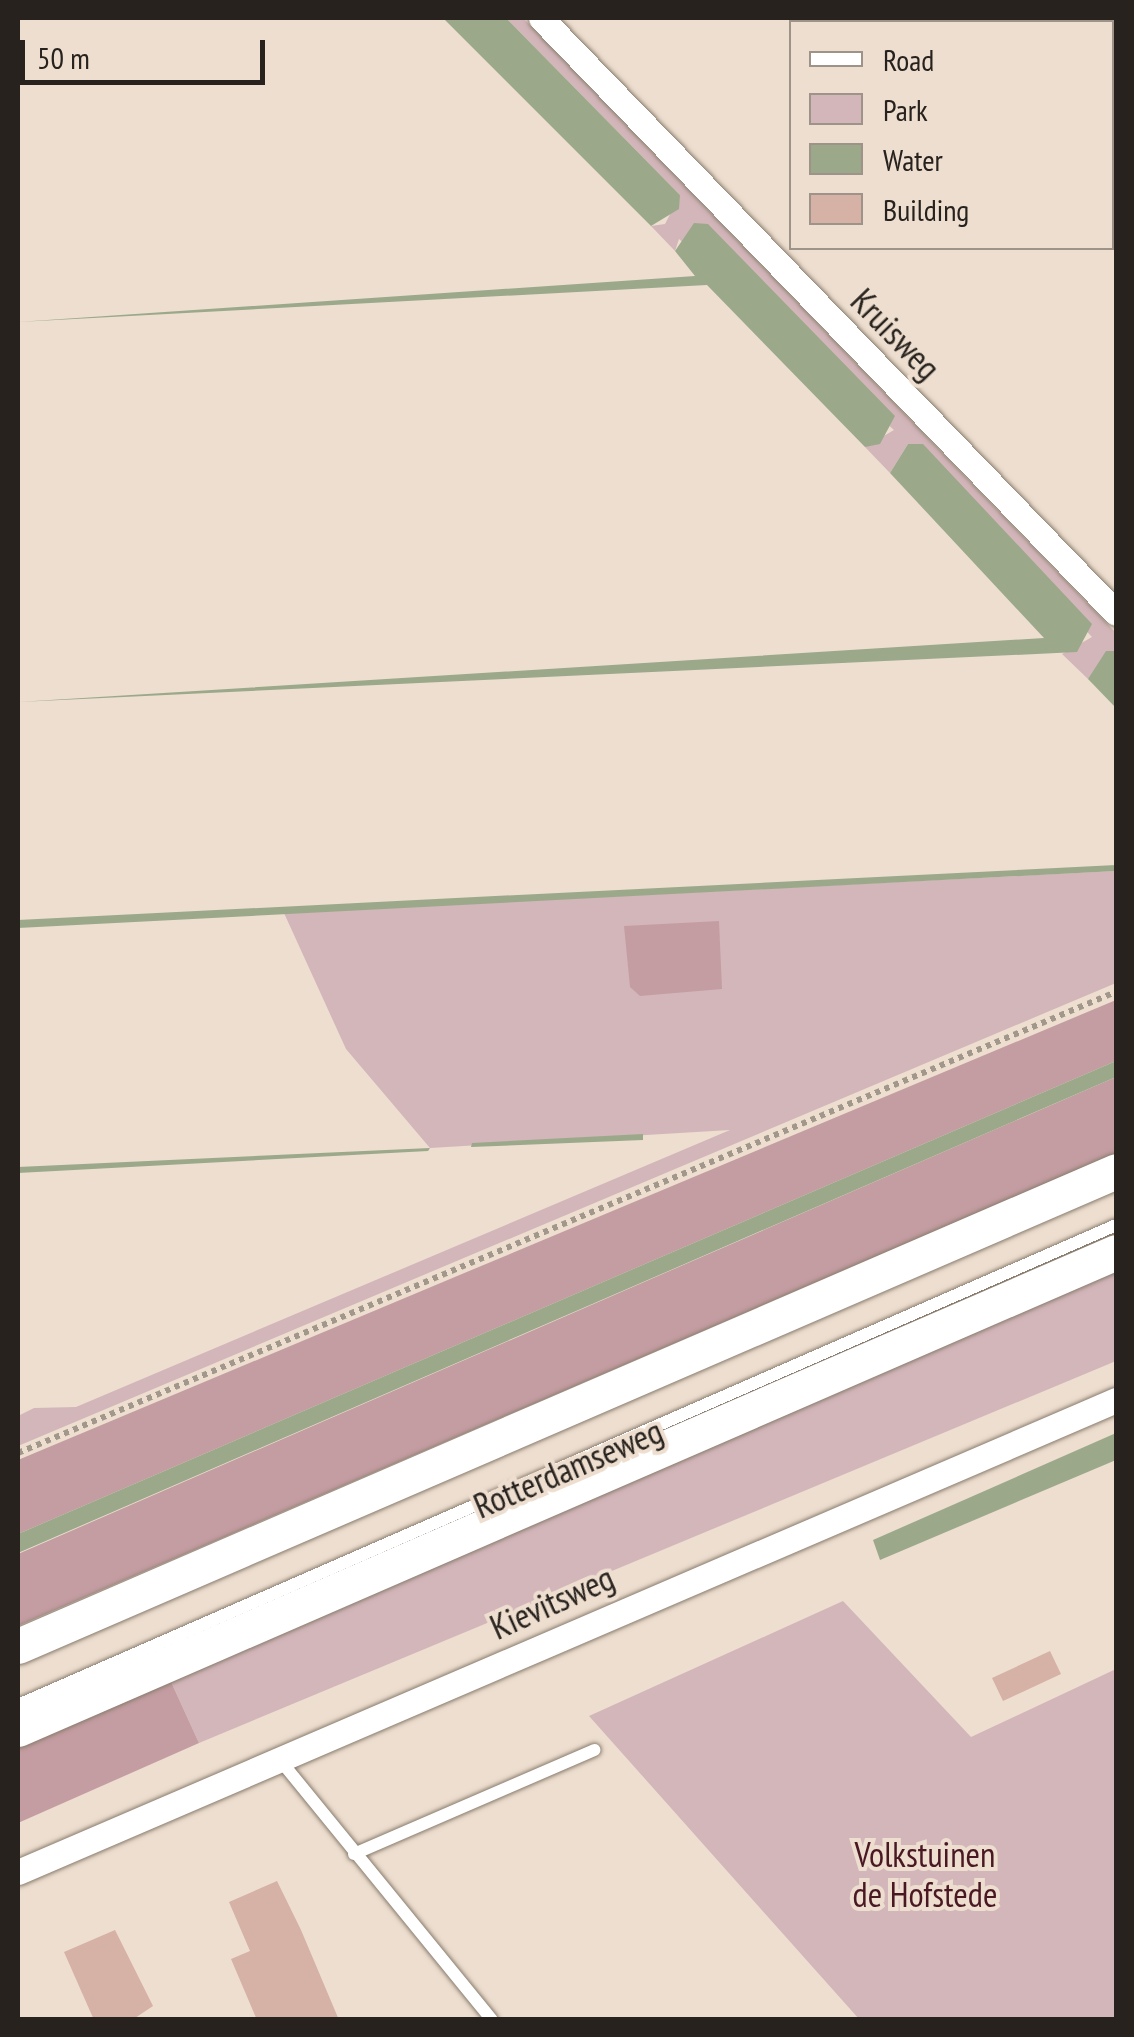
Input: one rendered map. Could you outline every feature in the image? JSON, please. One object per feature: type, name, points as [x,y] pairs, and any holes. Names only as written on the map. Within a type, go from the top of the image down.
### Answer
[{"type":"main road","name":"Rotterdamseweg","points":[[18,1646],[1116,1171]]},
{"type":"main road","name":"Rotterdamseweg","points":[[18,1728],[1116,1252]]},
{"type":"street","name":"Kruisweg","points":[[542,18],[1116,613]]},
{"type":"street","name":"Kievitsweg","points":[[18,1872],[1116,1400]]},
{"type":"lane","name":"Rotterdamseweg","points":[[18,1705],[1116,1224]]},
{"type":"lane","points":[[354,1854],[594,1750]]},
{"type":"lane","points":[[280,1760],[487,2018]]},
{"type":"path","points":[[18,1453],[1116,992]]},
{"type":"green space","points":[[506,18],[523,18],[1116,633],[1116,651],[1088,679],[1062,654],[1092,637],[908,444],[890,473],[865,447],[894,430],[679,239],[675,251],[651,226],[665,224],[680,195]]},
{"type":"green space","points":[[1116,871],[1116,983],[18,1446],[18,1416],[34,1408],[76,1407],[730,1130],[430,1148],[346,1049],[284,913]]},
{"type":"green space","points":[[1116,1261],[1116,1361],[199,1743],[167,1673]]},
{"type":"green space","name":"Volkstuinen de Hofstede","points":[[843,1601],[971,1737],[1116,1669],[1116,2019],[859,2019],[589,1716]]},
{"type":"shaded area","points":[[719,921],[722,989],[640,996],[630,987],[624,926]]},
{"type":"shaded area","points":[[1116,1000],[1116,1061],[18,1534],[18,1460]]},
{"type":"shaded area","points":[[1116,1077],[1116,1153],[18,1626],[18,1554]]},
{"type":"shaded area","points":[[167,1673],[199,1743],[18,1823],[18,1739]]},
{"type":"water","points":[[443,18],[506,18],[680,195],[679,209],[651,226]]},
{"type":"water","points":[[694,223],[708,224],[895,416],[880,444],[865,447],[707,285],[18,322],[695,276],[675,251]]},
{"type":"water","points":[[908,444],[923,444],[1092,624],[1077,652],[18,702],[1044,638],[890,473]]},
{"type":"water","points":[[1106,651],[1116,651],[1116,708],[1088,679]]},
{"type":"water","points":[[1116,865],[1116,871],[18,928],[18,920]]},
{"type":"water","points":[[1116,1061],[1116,1077],[18,1553],[18,1534]]},
{"type":"water","points":[[643,1134],[643,1140],[471,1147],[472,1143]]},
{"type":"water","points":[[430,1148],[428,1151],[18,1173],[18,1167]]},
{"type":"water","points":[[1116,1433],[1116,1460],[880,1560],[873,1540]]},
{"type":"building","points":[[1050,1651],[1061,1674],[1003,1701],[992,1678]]},
{"type":"building","points":[[277,1881],[339,2020],[257,2020],[231,1959],[250,1951],[229,1902]]},
{"type":"building","points":[[115,1930],[153,2006],[132,2020],[94,2020],[64,1952]]}]
